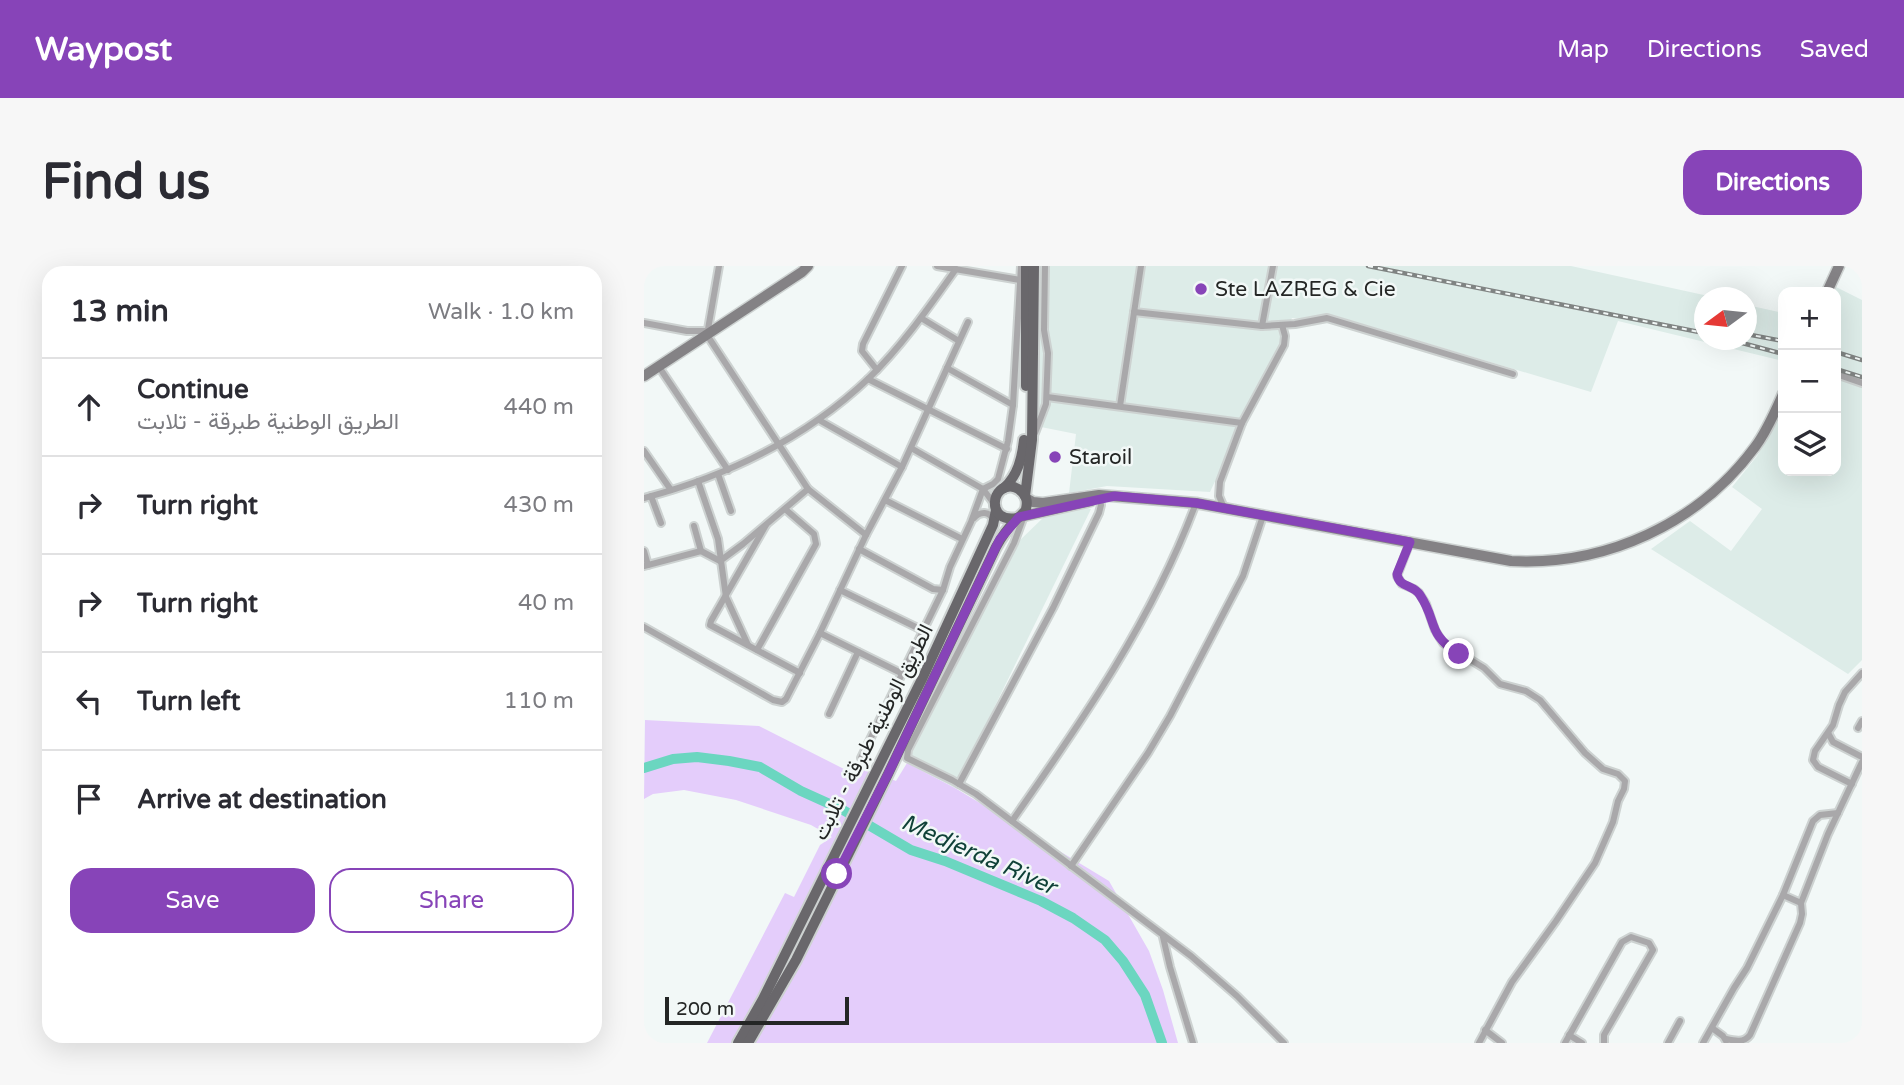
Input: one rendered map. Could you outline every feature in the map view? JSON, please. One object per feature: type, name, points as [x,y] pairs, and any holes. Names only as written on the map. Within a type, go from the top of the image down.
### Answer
[{"type":"main road","points":[[1023,266],[1030,331],[1032,440],[1026,497],[1021,515],[1006,519],[997,510],[995,499],[1015,475],[1025,438],[1030,331],[1034,266]]},
{"type":"main road","points":[[1003,489],[1014,487],[1026,497]]},
{"type":"main road","name":"الطريق الوطنية طبرقة - تلابت","points":[[738,1043],[763,999],[934,654],[993,525],[997,510]]},
{"type":"main road","name":"الطريق الوطنية طبرقة - تلابت","points":[[748,1043],[786,978],[888,774],[996,547],[1021,515]]},
{"type":"street","points":[[718,266],[707,333],[808,489],[866,535]]},
{"type":"street","points":[[644,376],[808,266]]},
{"type":"street","points":[[877,370],[862,351],[863,344],[902,266]]},
{"type":"street","points":[[937,266],[1020,280]]},
{"type":"street","points":[[861,758],[943,590],[983,489],[996,482],[1003,464],[1013,405],[1023,266]]},
{"type":"street","points":[[1032,440],[1044,412],[1047,397],[1045,266]]},
{"type":"street","points":[[1120,406],[1141,266]]},
{"type":"street","points":[[1262,326],[1273,266]]},
{"type":"street","points":[[1829,287],[1839,266]]},
{"type":"street","points":[[661,523],[647,497],[727,470],[779,444],[818,420],[877,370],[956,269]]},
{"type":"street","points":[[1134,312],[1262,326],[1331,319],[1513,374]]},
{"type":"street","points":[[920,318],[959,341]]},
{"type":"street","points":[[644,626],[773,700],[782,702],[786,699],[902,467],[968,322]]},
{"type":"street","points":[[644,323],[707,333]]},
{"type":"street","points":[[1224,509],[1219,496],[1220,482],[1242,423],[1284,345],[1282,325]]},
{"type":"street","points":[[659,366],[727,470]]},
{"type":"street","points":[[947,368],[1013,405]]},
{"type":"street","points":[[1841,376],[1862,383]]},
{"type":"street","points":[[868,379],[1007,449]]},
{"type":"street","points":[[1047,397],[1242,423]]},
{"type":"street","points":[[1026,497],[1033,502],[1043,503],[1115,496],[1196,503],[1511,561],[1578,558],[1628,544],[1695,507],[1722,484],[1755,447],[1778,403]]},
{"type":"street","points":[[818,420],[902,467]]},
{"type":"street","points":[[911,448],[983,489],[1009,528],[1014,543]]},
{"type":"street","points":[[644,450],[671,490]]},
{"type":"street","points":[[1003,464],[1004,475],[1015,475]]},
{"type":"street","points":[[718,474],[731,511]]},
{"type":"street","points":[[698,481],[718,539],[726,597],[748,645]]},
{"type":"street","points":[[720,561],[808,489]]},
{"type":"street","points":[[983,489],[1003,489]]},
{"type":"street","points":[[1100,497],[1021,515],[1014,543],[907,756],[908,760],[959,784],[1012,821],[1191,956],[1237,996],[1284,1043]]},
{"type":"street","points":[[959,784],[1054,608],[1099,513],[1100,497]]},
{"type":"street","points":[[885,500],[962,539]]},
{"type":"street","points":[[1012,821],[1118,662],[1180,546],[1196,503]]},
{"type":"street","points":[[757,650],[816,544],[814,534],[785,509]]},
{"type":"street","points":[[971,522],[978,514],[985,513],[991,516],[993,525]]},
{"type":"street","points":[[1071,866],[1148,753],[1176,705],[1243,576],[1263,516]]},
{"type":"street","points":[[766,525],[710,625],[800,673]]},
{"type":"street","points":[[694,526],[701,551]]},
{"type":"street","points":[[1410,542],[1397,574],[1398,579],[1402,584],[1417,590],[1443,643],[1484,668],[1498,682],[1526,691],[1540,700],[1585,753],[1604,769],[1618,774],[1625,781],[1613,822],[1595,863],[1512,982],[1479,1043]]},
{"type":"street","points":[[859,549],[933,589],[943,590]]},
{"type":"street","points":[[644,551],[646,565],[701,551],[720,561]]},
{"type":"street","points":[[840,590],[924,631]]},
{"type":"street","points":[[820,633],[902,674]]},
{"type":"street","points":[[829,714],[858,652]]},
{"type":"street","points":[[1852,784],[1818,767],[1813,758],[1833,725],[1845,692],[1862,673]]},
{"type":"street","points":[[1712,1028],[1721,1034],[1725,1041],[1748,1039],[1800,923],[1801,903],[1862,759],[1833,742],[1828,733]]},
{"type":"street","points":[[1703,1043],[1747,968],[1783,895],[1814,819],[1820,815],[1838,813]]},
{"type":"street","points":[[1783,895],[1801,903]]},
{"type":"street","points":[[1163,936],[1193,1043]]},
{"type":"street","points":[[1564,1043],[1622,942],[1631,937],[1649,943],[1653,950],[1604,1035],[1604,1043]]},
{"type":"street","points":[[1668,1043],[1680,1021]]},
{"type":"street","points":[[1485,1030],[1502,1043]]},
{"type":"street","points":[[1569,1035],[1582,1043]]},
{"type":"shaded area","points":[[1041,266],[1571,266],[1694,293],[1694,339],[1618,321],[1591,392],[1329,314],[1292,318],[1210,492],[1107,486],[1069,493],[1076,434],[1036,426]]},
{"type":"shaded area","points":[[1841,290],[1862,300],[1862,379],[1841,373]]},
{"type":"shaded area","points":[[1757,307],[1778,312],[1778,360],[1738,350],[1757,350]]},
{"type":"shaded area","points":[[1841,379],[1862,387],[1862,660],[1848,674],[1651,549],[1690,521],[1731,551],[1762,509],[1732,487],[1757,456],[1778,421],[1778,476],[1841,476]]},
{"type":"shaded area","points":[[1078,505],[1091,509],[955,788],[907,763],[1017,543],[1045,516]]},
{"type":"shaded area","points":[[645,720],[759,726],[846,770],[861,767],[896,781],[907,763],[955,788],[1109,881],[1149,951],[1178,1043],[707,1043],[785,893],[794,897],[820,845],[832,837],[811,825],[736,800],[684,790],[653,794],[644,799]]},
{"type":"waterway","name":"Medjerda River","points":[[644,768],[673,759],[697,757],[760,767],[801,791],[843,810],[911,850],[945,861],[1041,901],[1073,918],[1105,940],[1123,961],[1145,995],[1162,1043]]},
{"type":"railway","points":[[1368,266],[1694,331]]},
{"type":"railway","points":[[1757,336],[1778,340]]},
{"type":"railway","points":[[1757,347],[1778,353]]},
{"type":"railway","points":[[1841,354],[1862,360]]},
{"type":"railway","points":[[1841,371],[1862,377]]},
{"type":"place","name":"Ste LAZREG & Cie","points":[[1201,289]]},
{"type":"place","name":"Staroil","points":[[1055,457]]},
{"type":"route","points":[[837,874],[927,694],[1000,539],[1019,517],[1115,496],[1196,503],[1410,542],[1397,574],[1399,582],[1417,590],[1426,604],[1440,640],[1459,654]]}]
